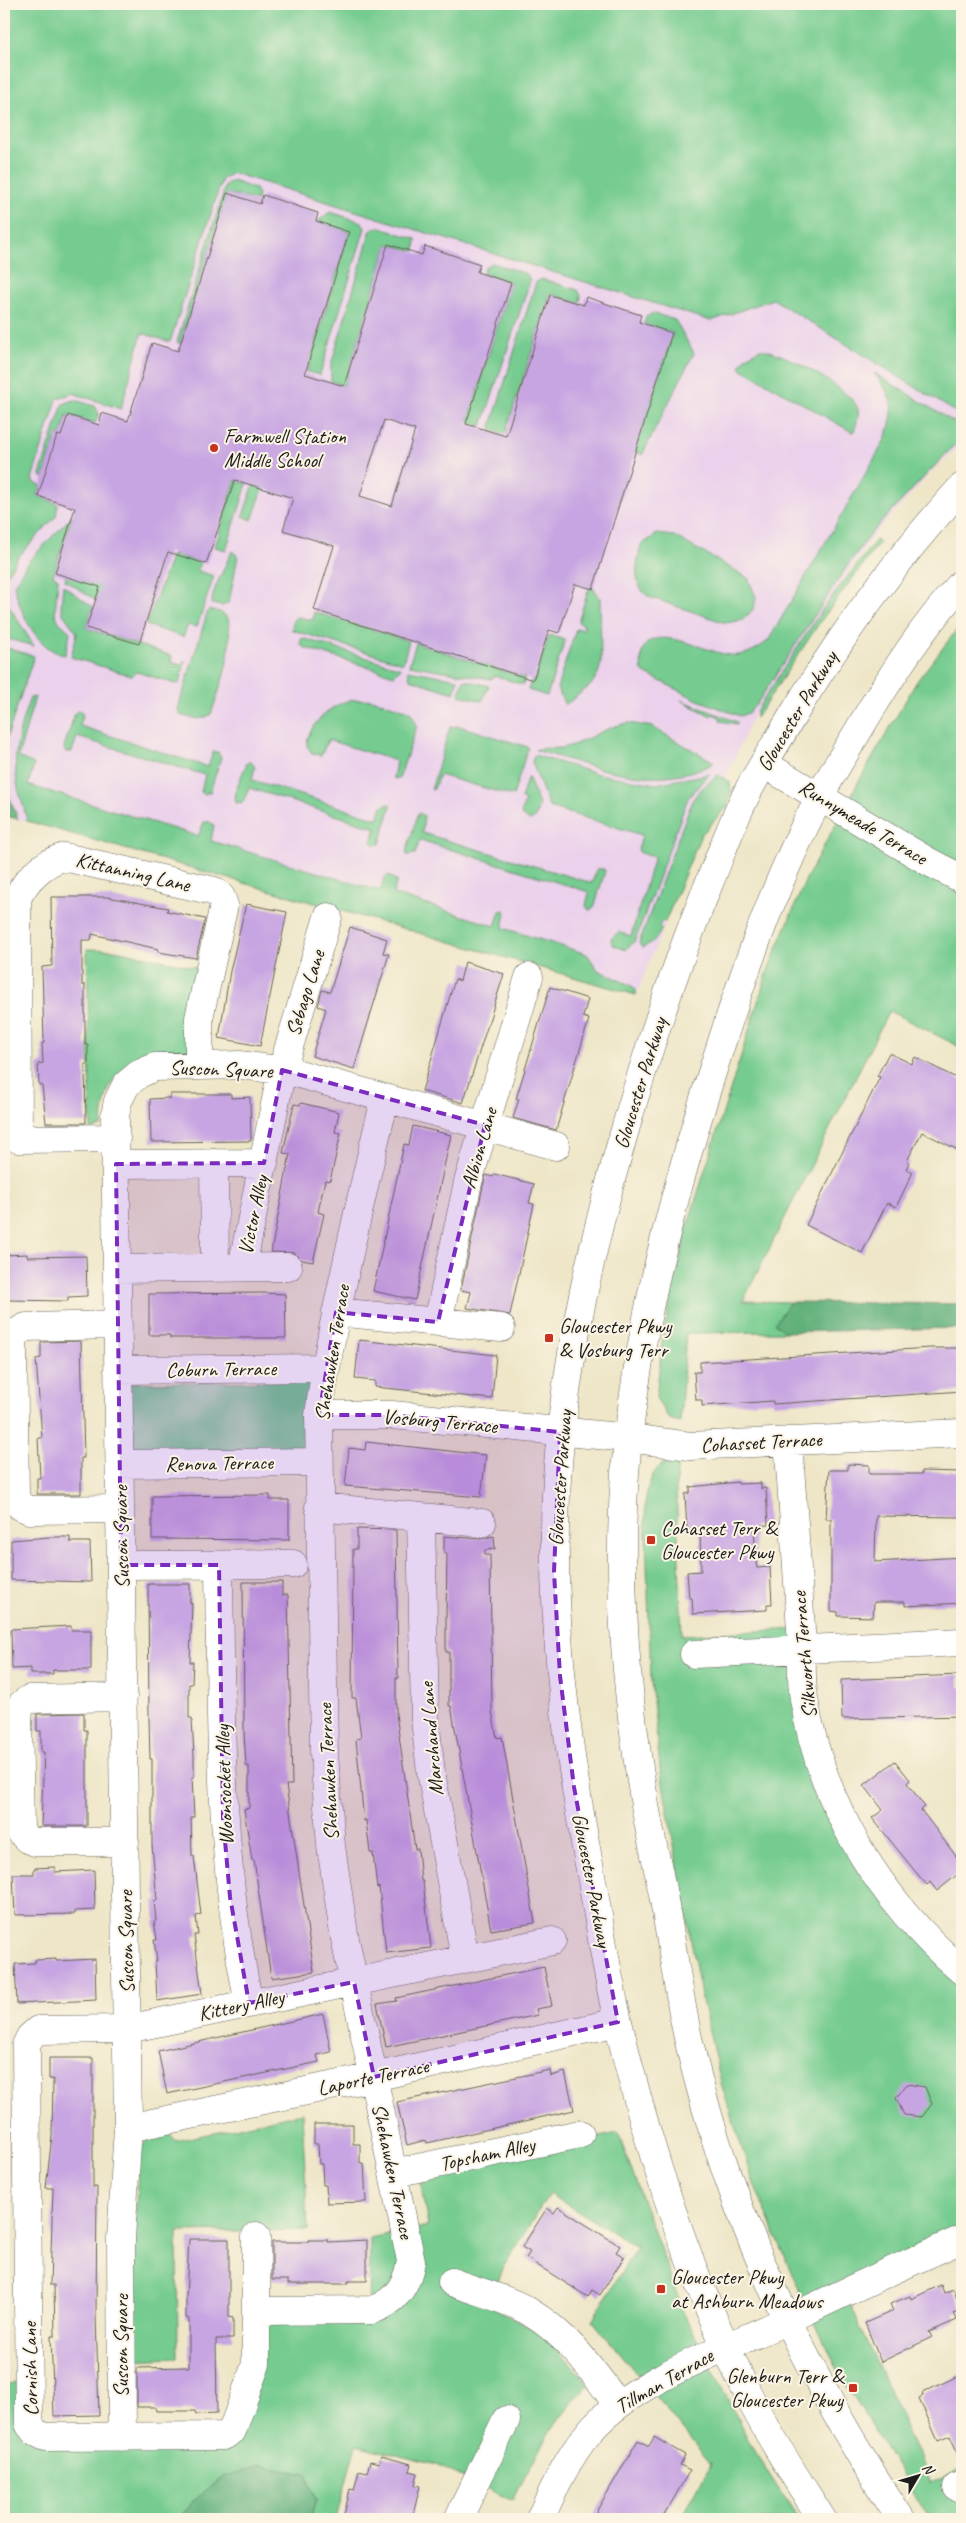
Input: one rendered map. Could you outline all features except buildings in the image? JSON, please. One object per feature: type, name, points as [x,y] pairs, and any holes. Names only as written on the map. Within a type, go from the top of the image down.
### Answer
[{"type":"street","name":"Gloucester Parkway","points":[[822,2519],[756,2410],[725,2345],[676,2223],[648,2135],[618,2022],[574,1787],[560,1676],[554,1572],[560,1432],[575,1338],[597,1230],[643,1065],[683,946],[728,835],[749,789],[815,677],[858,615],[922,532],[962,487]]},
{"type":"street","points":[[901,2519],[832,2406],[786,2320],[731,2184],[689,2042],[643,1796],[629,1698],[621,1556],[628,1438],[646,1314],[678,1190],[714,1068],[757,934],[820,795],[884,687],[944,603],[962,583]]},
{"type":"street","name":"Runnymeade Terrace","points":[[764,764],[820,795],[929,862],[962,878]]},
{"type":"street","name":"Kittanning Lane","points":[[116,1151],[18,1139],[17,899],[26,882],[53,860],[64,857],[214,891],[221,897],[224,905],[199,1018],[199,1065]]},
{"type":"street","name":"Sebago Lane","points":[[282,1070],[328,916]]},
{"type":"street","name":"Albion Lane","points":[[438,1322],[468,1182],[529,977]]},
{"type":"street","name":"Suscon Square","points":[[122,2437],[121,2239],[128,2128],[128,2029],[118,1370],[116,1151],[118,1101],[126,1085],[139,1074],[156,1067],[241,1065],[282,1070],[556,1146]]},
{"type":"street","name":"Victor Alley","points":[[229,1268],[264,1163],[282,1070]]},
{"type":"street","name":"Shehawken Terrace","points":[[257,2311],[372,2310],[385,2306],[396,2297],[409,2274],[411,2261],[354,1982],[331,1846],[324,1753],[319,1415],[325,1368],[336,1312],[372,1148],[385,1100]]},
{"type":"street","name":"Victor Alley","points":[[116,1151],[214,1163],[264,1163]]},
{"type":"street","name":"Victor Alley","points":[[214,1163],[229,1268]]},
{"type":"street","name":"Victor Alley","points":[[117,1269],[288,1267]]},
{"type":"street","points":[[336,1312],[501,1328]]},
{"type":"street","points":[[118,1325],[26,1327],[17,1332],[13,1341],[15,1497],[20,1506],[29,1510],[120,1509]]},
{"type":"street","name":"Coburn Terrace","points":[[118,1370],[325,1368]]},
{"type":"street","name":"Vosburg Terrace","points":[[319,1415],[392,1415],[560,1432]]},
{"type":"street","name":"Cohasset Terrace","points":[[560,1432],[690,1446],[962,1432]]},
{"type":"street","name":"Silkworth Terrace","points":[[788,1441],[803,1650],[803,1697],[813,1742],[828,1786],[847,1830],[872,1872],[900,1910],[932,1945],[962,1971]]},
{"type":"street","name":"Renova Terrace","points":[[120,1464],[319,1462]]},
{"type":"street","points":[[319,1507],[482,1523]]},
{"type":"street","name":"Marchand Lane","points":[[421,1517],[425,1720],[431,1772],[465,1958]]},
{"type":"street","points":[[122,1565],[293,1564]]},
{"type":"street","name":"Woonsocket Alley","points":[[218,1565],[223,1818],[230,1897],[249,2003]]},
{"type":"street","points":[[694,1654],[962,1642]]},
{"type":"street","points":[[123,1697],[29,1699],[22,1704],[18,1713],[20,1830],[27,1839],[35,1842],[125,1842]]},
{"type":"street","points":[[354,1982],[552,1941]]},
{"type":"street","name":"Kittery Alley","points":[[128,2029],[354,1982]]},
{"type":"street","name":"Laporte Terrace","points":[[128,2128],[374,2077],[618,2022]]},
{"type":"street","name":"Cornish Lane","points":[[128,2029],[38,2030],[30,2037],[26,2045],[29,2424],[35,2432],[45,2437],[122,2437],[224,2436],[232,2431],[256,2364],[256,2236]]},
{"type":"street","name":"Topsham Alley","points":[[394,2173],[580,2134]]},
{"type":"street","name":"Tillman Terrace","points":[[540,2519],[572,2454],[591,2430],[618,2405],[640,2390],[725,2345],[786,2320],[962,2239]]},
{"type":"street","points":[[452,2282],[495,2296],[526,2310],[552,2328],[582,2356],[618,2405]]},
{"type":"street","points":[[458,2519],[506,2420]]},
{"type":"highlighted area","points":[[282,1070],[485,1125],[438,1322],[336,1312],[319,1415],[392,1415],[560,1432],[554,1572],[560,1676],[574,1787],[618,2022],[374,2077],[354,1982],[249,2003],[230,1897],[223,1818],[219,1565],[121,1565],[116,1164],[264,1163]]},
{"type":"shaded area","name":"Farmwell Station Middle School","points":[[4,4],[962,4],[962,444],[935,468],[874,534],[753,716],[706,822],[636,995],[4,815]]},
{"type":"green space","points":[[4,4],[962,4],[962,416],[773,299],[711,321],[233,173],[222,179],[170,342],[142,333],[121,409],[73,393],[57,399],[32,479],[34,483],[41,485],[38,496],[58,504],[56,516],[18,557],[4,579]]},
{"type":"green space","points":[[233,181],[255,189],[258,195],[257,201],[227,193],[180,344],[177,342],[226,184]]},
{"type":"green space","points":[[330,212],[362,222],[365,228],[320,375],[307,372],[349,232],[318,221]]},
{"type":"green space","points":[[378,227],[416,239],[415,251],[388,244],[344,386],[331,381],[331,365],[371,230]]},
{"type":"green space","points":[[492,263],[527,274],[530,281],[482,426],[468,422],[511,282],[483,273],[485,267]]},
{"type":"green space","points":[[542,279],[578,290],[581,296],[580,303],[550,294],[505,434],[492,430],[491,426],[536,282]]},
{"type":"green space","points":[[653,313],[675,320],[694,353],[642,455],[635,450],[673,333],[644,324],[646,317]]},
{"type":"green space","points":[[760,349],[782,355],[796,362],[840,389],[856,405],[858,411],[854,431],[852,432],[742,369],[740,366],[746,357]]},
{"type":"green space","points":[[874,373],[962,427],[962,437],[872,532],[850,562],[756,705],[748,713],[740,716],[698,700],[642,671],[642,653],[648,643],[658,639],[687,642],[729,655],[740,655],[750,652],[768,641],[884,442],[888,432],[892,414],[890,398]]},
{"type":"green space","points":[[74,400],[95,406],[99,414],[95,423],[67,415],[61,436],[57,435],[43,478],[40,474],[63,404]]},
{"type":"green space","points":[[235,480],[247,484],[226,550],[215,547]]},
{"type":"green space","points":[[253,486],[263,489],[252,520],[243,516]]},
{"type":"green space","points":[[72,516],[53,575],[58,579],[55,613],[59,622],[70,632],[65,655],[55,652],[37,637],[30,628],[20,606],[14,585],[27,563]]},
{"type":"green space","points":[[657,534],[674,536],[748,578],[756,597],[754,608],[743,620],[726,623],[649,597],[640,586],[637,566],[641,545]]},
{"type":"green space","points":[[876,540],[879,543],[820,622],[756,718],[756,711],[822,610]]},
{"type":"green space","points":[[232,551],[238,556],[229,602],[223,606],[211,604],[215,588]]},
{"type":"green space","points":[[172,555],[200,562],[198,571],[214,576],[197,627],[188,625],[183,637],[146,625]]},
{"type":"green space","points":[[66,576],[146,601],[97,601],[65,580]]},
{"type":"green space","points":[[63,585],[93,607],[86,628],[172,656],[171,662],[181,665],[185,660],[180,683],[176,684],[137,672],[132,676],[71,657],[77,633],[63,614],[61,606]]},
{"type":"green space","points":[[4,587],[6,601],[34,646],[4,638]]},
{"type":"green space","points":[[589,588],[594,589],[600,598],[601,663],[598,674],[591,685],[565,705],[557,688],[576,629],[584,629],[584,625],[578,622]]},
{"type":"green space","points":[[208,610],[220,612],[228,618],[228,655],[223,679],[211,714],[196,719],[180,715],[178,709]]},
{"type":"green space","points":[[314,612],[409,641],[403,663],[292,630],[293,620],[297,617],[313,620]]},
{"type":"green space","points":[[962,623],[962,1048],[889,1011],[743,1301],[790,1302],[776,1323],[784,1332],[686,1333],[680,1422],[669,1419],[656,1398],[663,1335],[688,1224],[768,970],[806,879],[859,781],[917,681]]},
{"type":"green space","points":[[549,635],[565,640],[547,696],[528,690],[531,681],[535,680]]},
{"type":"green space","points":[[302,638],[401,668],[394,675],[305,648],[300,644]]},
{"type":"green space","points":[[416,643],[525,678],[523,685],[496,676],[491,679],[409,665]]},
{"type":"green space","points":[[4,647],[34,656],[4,746]]},
{"type":"green space","points":[[408,670],[458,679],[454,693],[410,679]]},
{"type":"green space","points":[[464,680],[489,686],[482,701],[459,695]]},
{"type":"green space","points":[[35,697],[18,757],[34,764],[28,785],[198,836],[204,822],[210,822],[214,825],[211,841],[380,891],[384,878],[389,875],[397,881],[393,894],[495,926],[500,911],[504,910],[506,913],[503,928],[587,954],[598,970],[632,986],[636,990],[636,995],[27,821],[18,788],[16,750],[30,698]]},
{"type":"green space","points":[[371,699],[406,710],[411,713],[417,725],[399,779],[393,778],[396,761],[328,740],[321,756],[312,753],[307,746],[308,738],[315,724],[328,711],[351,700]]},
{"type":"green space","points":[[681,700],[737,722],[737,724],[720,721],[721,718],[713,714],[711,716]]},
{"type":"green space","points":[[79,710],[83,715],[80,726],[208,767],[213,752],[218,752],[221,757],[210,792],[204,794],[201,792],[205,775],[77,737],[72,752],[65,752],[64,747],[75,713]]},
{"type":"green space","points":[[629,723],[652,727],[714,762],[706,767],[671,776],[632,775],[612,772],[535,750],[571,746],[611,727]]},
{"type":"green space","points":[[459,726],[528,747],[513,796],[439,775],[434,789],[431,790],[450,727]]},
{"type":"green space","points":[[534,755],[598,774],[656,784],[709,774],[688,798],[635,941],[626,950],[613,945],[611,939],[618,932],[631,936],[654,857],[640,853],[638,849],[642,835],[549,807],[532,762]]},
{"type":"green space","points":[[250,761],[255,767],[252,780],[378,819],[382,806],[391,805],[380,844],[375,845],[372,841],[376,828],[249,788],[243,802],[236,803],[235,794],[238,783],[247,763]]},
{"type":"green space","points":[[718,775],[730,782],[731,793],[728,806],[701,835],[665,922],[662,921],[659,926],[662,929],[654,940],[642,948],[639,943],[692,801],[699,791]]},
{"type":"green space","points":[[528,776],[539,805],[535,818],[530,821],[521,815],[525,800],[521,799]]},
{"type":"green space","points":[[4,790],[8,793],[18,819],[4,816]]},
{"type":"green space","points":[[419,813],[424,816],[422,833],[592,883],[597,869],[604,869],[594,908],[589,910],[586,906],[589,892],[420,840],[415,854],[407,855],[406,853]]},
{"type":"green space","points":[[87,949],[115,950],[203,969],[189,1049],[182,1054],[137,1061],[124,1068],[117,1075],[108,1090],[102,1126],[91,1130]]},
{"type":"green space","points":[[790,1302],[962,1304],[962,1328],[784,1332],[775,1323]]},
{"type":"green space","points":[[314,1381],[306,1454],[138,1457],[130,1449],[129,1383]]},
{"type":"green space","points":[[678,1456],[676,1487],[682,1635],[815,1628],[814,1688],[823,1749],[880,1868],[962,1955],[962,2251],[850,2304],[931,2483],[962,2469],[962,2519],[931,2519],[911,2491],[837,2370],[792,2274],[752,2179],[722,2087],[701,1996],[660,1768],[651,1682],[645,1505],[653,1474],[662,1464]]},
{"type":"green space","points":[[302,2113],[308,2230],[177,2232],[178,2358],[128,2360],[139,2151],[148,2140],[156,2136],[171,2135],[176,2141]]},
{"type":"green space","points":[[618,2133],[684,2314],[754,2451],[798,2519],[681,2519],[711,2464],[592,2320],[637,2247],[549,2194],[504,2266],[488,2306],[543,2334],[589,2384],[555,2425],[537,2454],[513,2501],[437,2465],[356,2445],[336,2519],[311,2519],[316,2500],[193,2501],[179,2519],[4,2519],[4,2384],[20,2383],[22,2431],[225,2442],[267,2317],[369,2318],[370,2238],[428,2226],[419,2176]]},
{"type":"green space","points":[[261,2465],[306,2474],[316,2500],[311,2519],[179,2519],[193,2501],[223,2477]]},
{"type":"place","name":"Farmwell Station Middle School","points":[[214,448]]},
{"type":"place","name":"Gloucester Pkwy & Vosburg Terr","points":[[549,1338]]},
{"type":"place","name":"Cohasset Terr & Gloucester Pkwy","points":[[651,1540]]},
{"type":"place","name":"Gloucester Pkwy at Ashburn Meadows","points":[[661,2289]]},
{"type":"place","name":"Glenburn Terr & Gloucester Pkwy","points":[[853,2388]]}]
